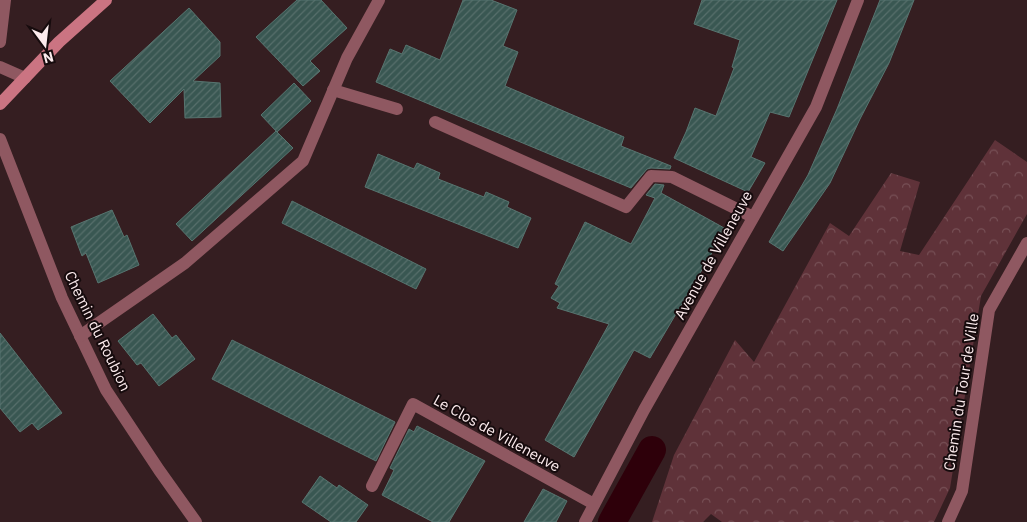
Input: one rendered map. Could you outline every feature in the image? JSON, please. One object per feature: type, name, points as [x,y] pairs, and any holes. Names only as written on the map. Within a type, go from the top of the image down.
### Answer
[{"type":"main road","points":[[0,104],[59,42],[106,0]]},
{"type":"street","points":[[0,42],[5,0]]},
{"type":"street","points":[[80,336],[185,263],[303,161],[347,58],[379,0]]},
{"type":"street","name":"Avenue de Villeneuve","points":[[585,522],[649,401],[816,107],[858,0]]},
{"type":"street","points":[[0,67],[25,78]]},
{"type":"street","points":[[333,90],[398,109]]},
{"type":"street","points":[[435,122],[626,207],[651,176],[672,177],[753,217]]},
{"type":"street","name":"Chemin du Roubion","points":[[0,139],[62,298],[106,390],[196,522]]},
{"type":"street","name":"Chemin du Tour de Ville","points":[[948,522],[962,491],[989,310],[1027,243]]},
{"type":"street","name":"Le Clos de Villeneuve","points":[[372,486],[413,404],[594,504]]},
{"type":"green space","points":[[995,140],[1027,162],[1027,214],[981,296],[950,488],[934,522],[722,522],[711,514],[703,522],[652,522],[674,455],[735,340],[754,362],[830,223],[849,236],[891,173],[920,182],[900,251],[919,255]]},
{"type":"building","points":[[297,0],[321,0],[347,28],[310,61],[320,71],[303,86],[256,37]]},
{"type":"building","points":[[463,0],[491,0],[517,10],[503,46],[518,52],[505,86],[624,137],[621,146],[671,166],[670,169],[647,169],[631,188],[376,82],[390,49],[402,54],[406,45],[440,60]]},
{"type":"building","points":[[702,0],[837,0],[789,117],[770,112],[751,157],[765,163],[748,192],[674,158],[695,108],[716,116],[734,68],[732,67],[740,40],[694,24]]},
{"type":"building","points":[[880,0],[914,0],[889,63],[830,183],[783,251],[769,242],[808,175],[837,109]]},
{"type":"building","points":[[189,8],[220,42],[220,56],[193,81],[220,83],[221,117],[185,118],[184,89],[150,123],[110,81]]},
{"type":"building","points":[[294,83],[311,101],[277,132],[261,115]]},
{"type":"building","points":[[276,131],[293,148],[192,241],[176,224]]},
{"type":"building","points":[[378,154],[414,169],[417,163],[440,173],[438,179],[484,197],[486,192],[509,202],[507,207],[531,218],[518,248],[365,187]]},
{"type":"building","points":[[655,184],[664,185],[661,193],[726,229],[650,358],[634,350],[574,457],[545,440],[609,324],[557,308],[560,303],[551,298],[559,286],[555,284],[585,222],[631,244],[655,198],[646,195]]},
{"type":"building","points":[[292,201],[426,269],[416,289],[282,223]]},
{"type":"building","points":[[112,210],[124,237],[127,235],[139,265],[98,283],[86,253],[82,256],[71,227]]},
{"type":"building","points":[[153,314],[172,338],[176,335],[195,359],[159,386],[141,363],[137,365],[118,341]]},
{"type":"building","points":[[0,333],[62,413],[38,430],[32,423],[20,432],[0,408]]},
{"type":"building","points":[[232,340],[395,422],[376,461],[212,379]]},
{"type":"building","points":[[417,426],[485,461],[449,522],[433,522],[382,495],[394,470],[390,468],[409,429],[414,432]]},
{"type":"building","points":[[320,476],[337,488],[339,485],[368,505],[356,522],[331,522],[302,502]]},
{"type":"building","points":[[543,489],[567,501],[556,522],[524,522]]},
{"type":"waterway","points":[[612,522],[652,450]]}]
